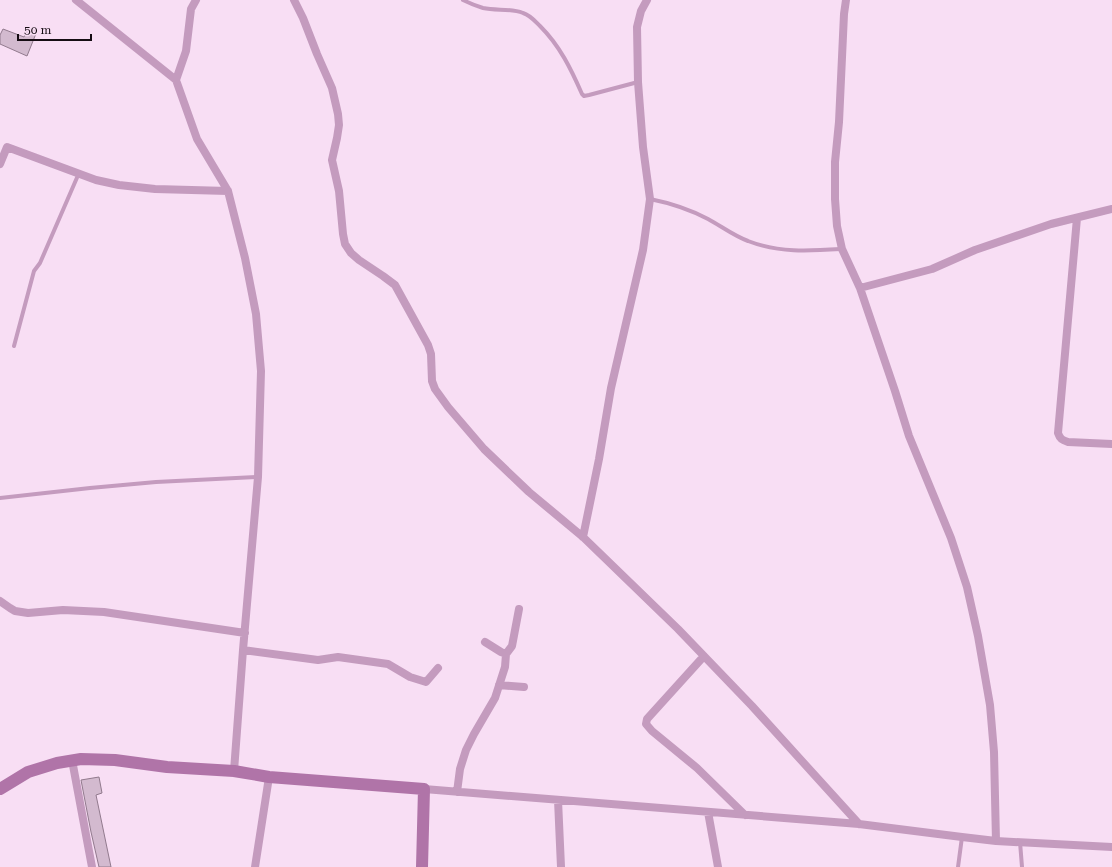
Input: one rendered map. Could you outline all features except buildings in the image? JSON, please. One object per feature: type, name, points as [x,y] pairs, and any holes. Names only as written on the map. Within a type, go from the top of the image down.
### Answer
[{"type":"main road","points":[[0,789],[28,772],[57,763],[81,759],[115,760],[167,768],[234,771],[269,777],[424,789],[422,867]]},
{"type":"street","points":[[176,80],[186,51],[191,9],[196,0]]},
{"type":"street","points":[[294,0],[303,18],[334,95],[339,125],[332,160],[339,191],[345,244],[350,252],[359,260],[395,285],[428,345],[431,354],[432,382],[435,389],[448,407],[484,449],[529,492],[583,537],[678,629],[757,712],[859,824]]},
{"type":"street","points":[[583,537],[599,459],[611,388],[642,250],[650,199],[643,147],[638,82],[637,27],[641,11],[648,0]]},
{"type":"street","points":[[846,0],[839,122],[835,162],[837,226],[842,249],[860,288],[909,436],[951,538],[967,587],[978,636],[990,705],[994,752],[996,841]]},
{"type":"street","points":[[79,1],[176,80],[197,139],[228,192],[245,258],[256,314],[261,371],[258,477],[234,771]]},
{"type":"street","points":[[0,164],[7,147],[96,180],[119,185],[155,189],[228,192]]},
{"type":"street","points":[[860,288],[932,269],[975,250],[1051,224],[1112,209]]},
{"type":"street","points":[[1077,218],[1058,433],[1063,441],[1112,444]]},
{"type":"street","points":[[0,601],[15,611],[28,613],[63,610],[104,612],[245,633]]},
{"type":"street","points":[[457,792],[460,769],[466,750],[495,698],[505,667],[506,654],[512,646],[520,609]]},
{"type":"street","points":[[485,642],[506,654]]},
{"type":"street","points":[[243,650],[318,660],[338,656],[388,664],[410,678],[426,682],[438,668]]},
{"type":"street","points":[[704,656],[647,719],[646,724],[652,731],[697,768],[745,814]]},
{"type":"street","points":[[499,685],[524,687]]},
{"type":"street","points":[[72,760],[92,867]]},
{"type":"street","points":[[255,867],[269,777]]},
{"type":"street","points":[[424,789],[859,824],[996,841],[1020,841],[1112,847]]},
{"type":"street","points":[[558,800],[560,867]]},
{"type":"street","points":[[708,812],[718,867]]},
{"type":"lane","points":[[463,0],[484,8],[515,11],[524,13],[531,17],[561,51],[584,96],[638,82]]},
{"type":"lane","points":[[14,346],[34,271],[40,263],[79,173]]},
{"type":"lane","points":[[650,199],[672,204],[691,211],[746,240],[766,247],[803,251],[842,249]]},
{"type":"lane","points":[[0,498],[156,482],[258,477]]},
{"type":"lane","points":[[958,867],[962,837]]},
{"type":"lane","points":[[1020,841],[1022,867]]}]
